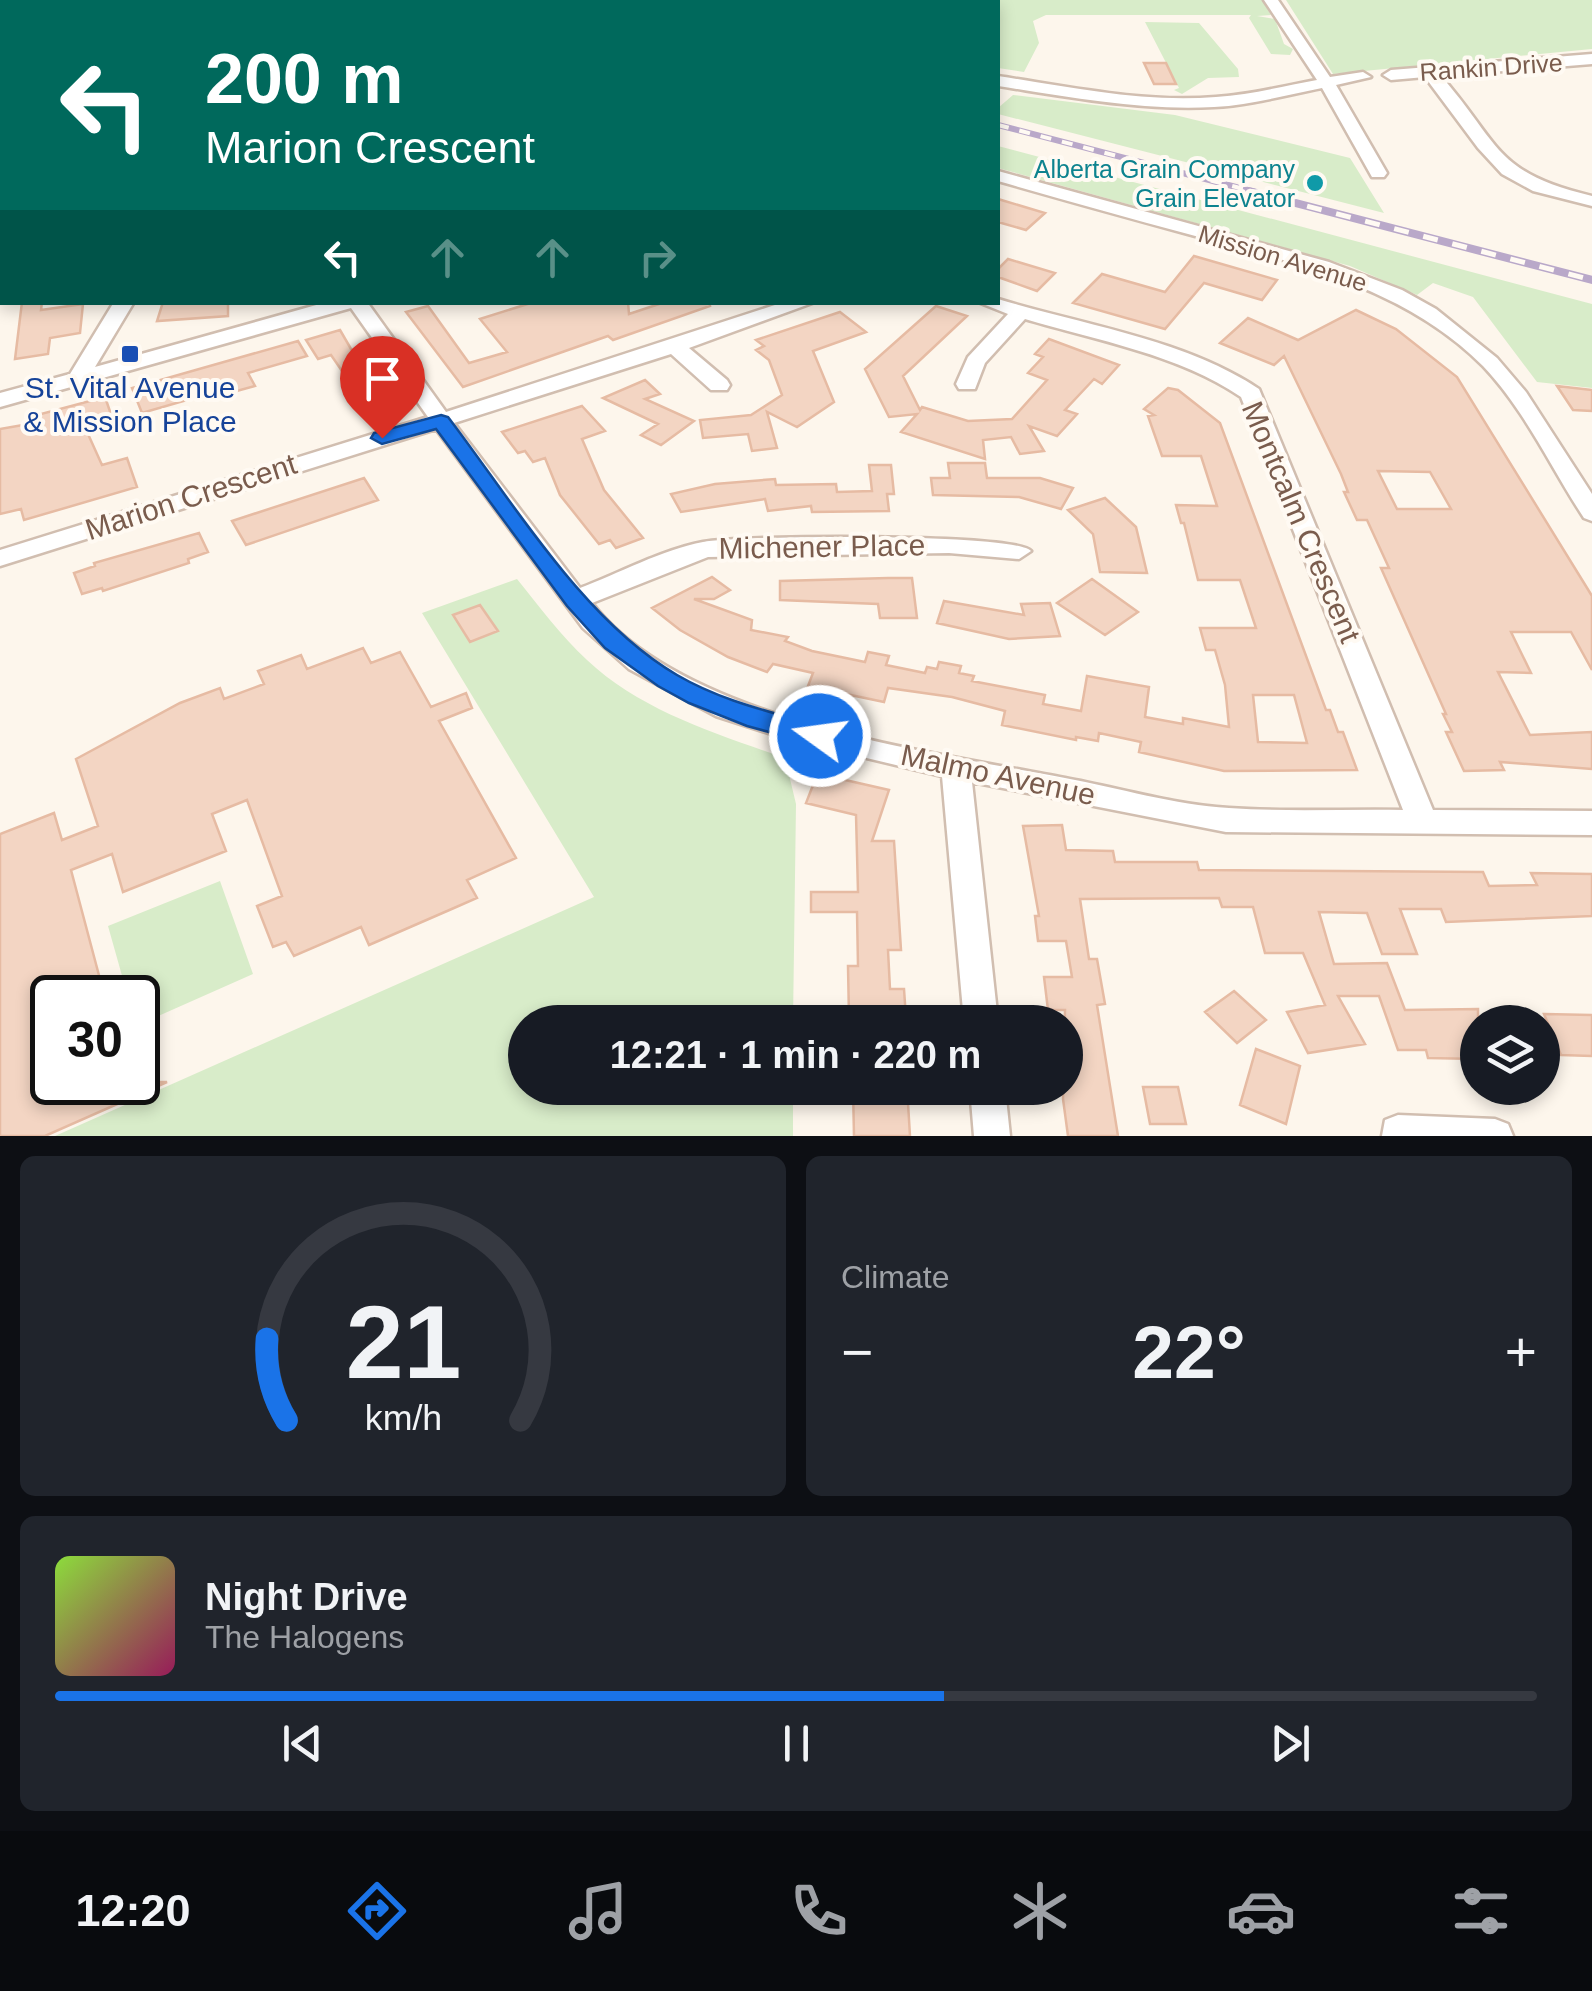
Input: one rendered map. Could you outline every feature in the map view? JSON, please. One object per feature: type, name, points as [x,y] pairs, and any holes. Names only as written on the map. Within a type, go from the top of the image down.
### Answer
[{"type":"street","points":[[1271,0],[1326,81],[1378,173]]},
{"type":"street","name":"Rankin Drive","points":[[1391,75],[1592,60]]},
{"type":"street","points":[[1429,72],[1498,162],[1524,182],[1592,201]]},
{"type":"street","points":[[1000,81],[1184,104],[1223,102],[1326,81],[1363,78]]},
{"type":"street","name":"Mission Avenue","points":[[1000,177],[1314,263],[1360,279],[1422,309],[1467,340],[1502,376],[1592,513]]},
{"type":"street","points":[[78,378],[122,305]]},
{"type":"street","points":[[0,400],[343,305]]},
{"type":"street","name":"Malmo Avenue","points":[[356,305],[575,600],[638,662],[726,709],[787,729],[956,768],[1226,820],[1592,823]]},
{"type":"street","points":[[441,422],[795,305]]},
{"type":"street","name":"Montcalm Crescent","points":[[997,305],[1200,368],[1237,382],[1251,394],[1422,822]]},
{"type":"street","points":[[967,384],[975,360],[1020,313]]},
{"type":"street","points":[[676,347],[719,385]]},
{"type":"street","name":"Marion Crescent","points":[[0,558],[441,422]]},
{"type":"street","name":"Michener Place","points":[[575,600],[705,550],[950,545],[1019,551]]},
{"type":"street","points":[[956,768],[979,1005]]},
{"type":"street","points":[[989,1105],[992,1136]]},
{"type":"street","points":[[1400,1136],[1398,1132],[1496,1136]]},
{"type":"green space","points":[[1000,0],[1262,0],[1271,15],[1257,16],[1275,19],[1284,44],[1293,49],[1290,55],[1271,54],[1249,18],[1251,15],[1046,15],[1033,21],[1039,43],[1024,72],[1000,68]]},
{"type":"green space","points":[[1286,0],[1592,0],[1592,49],[1333,74]]},
{"type":"green space","points":[[1145,22],[1199,23],[1238,69],[1239,77],[1208,78],[1182,94],[1174,90],[1179,88]]},
{"type":"green space","points":[[1013,95],[1175,115],[1350,158],[1384,213],[1000,115],[1000,106]]},
{"type":"green space","points":[[1000,147],[1592,304],[1592,388],[1537,382],[1473,297],[1433,283],[1417,295],[1350,266],[1000,169]]},
{"type":"green space","points":[[517,579],[577,651],[608,678],[681,719],[785,758],[796,804],[793,1005],[508,1005],[508,1105],[793,1105],[793,1136],[55,1136],[125,1105],[160,1105],[160,1089],[594,897],[422,613]]},
{"type":"green space","points":[[220,881],[253,974],[160,1015],[160,975],[122,975],[108,926]]},
{"type":"building","points":[[1144,63],[1166,63],[1176,84],[1154,84]]},
{"type":"building","points":[[1000,200],[1045,213],[1026,230],[1000,223]]},
{"type":"building","points":[[1194,256],[1277,280],[1262,300],[1204,283],[1165,329],[1073,303],[1102,274],[1165,292]]},
{"type":"building","points":[[1008,259],[1055,273],[1037,291],[1000,278],[1000,267]]},
{"type":"building","points":[[22,305],[42,305],[41,310],[83,305],[80,333],[50,338],[48,354],[15,359]]},
{"type":"building","points":[[162,305],[228,305],[228,316],[157,321]]},
{"type":"building","points":[[524,305],[628,305],[629,314],[656,305],[710,306],[613,340],[608,336],[463,387],[406,312],[428,306],[469,363],[507,352],[480,319]]},
{"type":"building","points":[[936,306],[967,316],[903,376],[920,410],[922,407],[968,421],[1012,419],[1047,380],[1028,373],[1043,357],[1035,354],[1049,339],[1119,365],[1102,384],[1094,379],[1065,410],[1077,414],[1057,436],[1029,426],[1044,451],[1020,454],[1011,437],[983,440],[985,459],[901,432],[917,414],[889,417],[865,369]]},
{"type":"building","points":[[1356,310],[1396,329],[1457,377],[1592,596],[1592,670],[1571,632],[1511,632],[1531,673],[1498,672],[1530,735],[1592,732],[1592,769],[1500,762],[1504,770],[1464,771],[1446,732],[1452,732],[1446,714],[1381,568],[1389,568],[1367,520],[1357,520],[1344,492],[1348,492],[1341,474],[1284,356],[1274,365],[1220,343],[1248,318],[1298,340]],"holes":[[[1378,471],[1430,472],[1451,509],[1397,509]]]},
{"type":"building","points":[[840,312],[866,332],[813,351],[834,402],[797,427],[767,412],[777,448],[752,451],[748,434],[703,438],[700,420],[751,415],[782,395],[769,360],[756,350],[764,346],[756,340]]},
{"type":"building","points":[[340,330],[362,365],[342,371],[331,355],[318,359],[306,340]]},
{"type":"building","points":[[298,341],[307,356],[248,373],[255,386],[233,392],[227,381],[183,393],[187,400],[142,413],[132,388]]},
{"type":"building","points":[[645,380],[660,394],[645,399],[694,421],[661,445],[641,435],[658,424],[603,398]]},
{"type":"building","points":[[1557,386],[1592,390],[1592,411],[1573,410]]},
{"type":"building","points":[[1168,388],[1178,390],[1220,423],[1326,710],[1330,710],[1338,732],[1343,732],[1357,770],[1224,771],[1139,752],[1141,742],[1099,733],[1098,741],[1076,740],[1002,725],[1005,711],[952,697],[888,688],[884,702],[808,686],[813,673],[773,664],[767,672],[728,657],[680,630],[652,608],[712,577],[730,590],[714,599],[694,599],[752,620],[751,630],[788,637],[785,641],[812,651],[865,662],[868,652],[889,656],[886,665],[925,673],[927,667],[937,669],[939,662],[961,666],[959,673],[974,676],[972,681],[1045,695],[1043,704],[1081,711],[1087,676],[1149,687],[1145,717],[1183,724],[1183,718],[1229,727],[1225,685],[1215,650],[1206,650],[1200,628],[1256,628],[1240,580],[1198,580],[1176,505],[1217,506],[1201,456],[1162,456],[1148,416],[1154,415],[1144,409]],"holes":[[[1253,695],[1294,695],[1307,743],[1258,742]]]},
{"type":"building","points":[[105,397],[115,426],[88,434],[102,465],[127,458],[137,487],[24,520],[21,509],[0,514],[0,429],[40,422],[37,415]]},
{"type":"building","points":[[582,406],[605,431],[582,439],[604,490],[643,538],[616,548],[610,540],[599,544],[560,495],[545,458],[533,462],[525,451],[518,453],[502,432]]},
{"type":"building","points":[[948,463],[985,463],[987,478],[1040,478],[1073,488],[1061,509],[1019,497],[933,495],[931,478],[950,478]]},
{"type":"building","points":[[869,465],[891,465],[894,494],[887,494],[889,511],[812,512],[811,506],[768,511],[765,499],[681,512],[671,494],[715,484],[775,479],[776,485],[836,484],[837,492],[872,491]]},
{"type":"building","points":[[364,478],[378,500],[246,545],[232,521]]},
{"type":"building","points":[[1105,498],[1136,527],[1147,573],[1100,572],[1093,534],[1068,510]]},
{"type":"building","points":[[199,533],[208,552],[188,559],[189,563],[82,594],[74,573],[95,566],[94,563]]},
{"type":"building","points":[[912,578],[917,618],[880,618],[878,604],[780,600],[780,581]]},
{"type":"building","points":[[1092,579],[1138,612],[1105,635],[1057,603]]},
{"type":"building","points":[[944,601],[1024,615],[1021,604],[1050,603],[1060,636],[1009,639],[937,623]]},
{"type":"building","points":[[480,605],[498,631],[470,642],[453,615]]},
{"type":"building","points":[[363,648],[371,663],[400,652],[431,707],[466,693],[472,708],[439,721],[516,858],[467,880],[477,898],[369,945],[361,927],[294,956],[286,942],[273,947],[257,906],[282,896],[247,800],[212,814],[226,851],[123,892],[112,854],[71,870],[99,975],[30,975],[30,1105],[115,1105],[45,1136],[0,1136],[0,834],[54,813],[62,840],[98,826],[76,759],[180,703],[220,688],[224,699],[264,684],[258,671],[301,655],[307,669]]},
{"type":"building","points":[[832,777],[889,790],[872,841],[894,841],[901,950],[888,950],[890,989],[904,989],[905,1005],[849,1005],[848,966],[858,966],[857,912],[811,912],[811,892],[858,892],[856,815],[806,803],[815,780],[830,783]]},
{"type":"building","points":[[1062,825],[1066,850],[1113,851],[1115,862],[1197,862],[1199,870],[1483,872],[1489,886],[1537,885],[1531,873],[1592,874],[1592,916],[1446,922],[1441,909],[1400,909],[1417,954],[1382,954],[1367,913],[1319,912],[1334,964],[1387,963],[1405,1010],[1460,1009],[1460,1059],[1428,1058],[1426,1050],[1398,1050],[1379,996],[1338,996],[1365,1044],[1308,1053],[1287,1012],[1325,1005],[1303,953],[1265,953],[1253,907],[1222,907],[1219,898],[1080,899],[1089,959],[1097,959],[1105,1004],[1097,1005],[1118,1136],[1068,1136],[1064,1105],[1083,1105],[1083,1005],[1047,1005],[1044,977],[1072,977],[1066,941],[1038,941],[1035,916],[1039,916],[1023,826]]},
{"type":"building","points":[[1234,991],[1266,1020],[1237,1043],[1205,1012]]},
{"type":"building","points":[[1560,1014],[1592,1015],[1592,1056],[1561,1055]]},
{"type":"building","points":[[1256,1049],[1300,1066],[1286,1124],[1240,1105]]},
{"type":"building","points":[[1143,1087],[1178,1087],[1186,1124],[1150,1124]]},
{"type":"building","points":[[853,1105],[908,1105],[910,1136],[854,1136]]},
{"type":"railway","points":[[1000,126],[1259,193]]},
{"type":"railway","points":[[1249,191],[1592,280]]},
{"type":"place","name":"Alberta Grain Company Grain Elevator","points":[[1315,183]]},
{"type":"place","name":"St. Vital Avenue & Mission Place","points":[[130,354]]},
{"type":"route","points":[[382,438],[441,422],[592,622],[638,662],[726,709],[820,736]]}]
